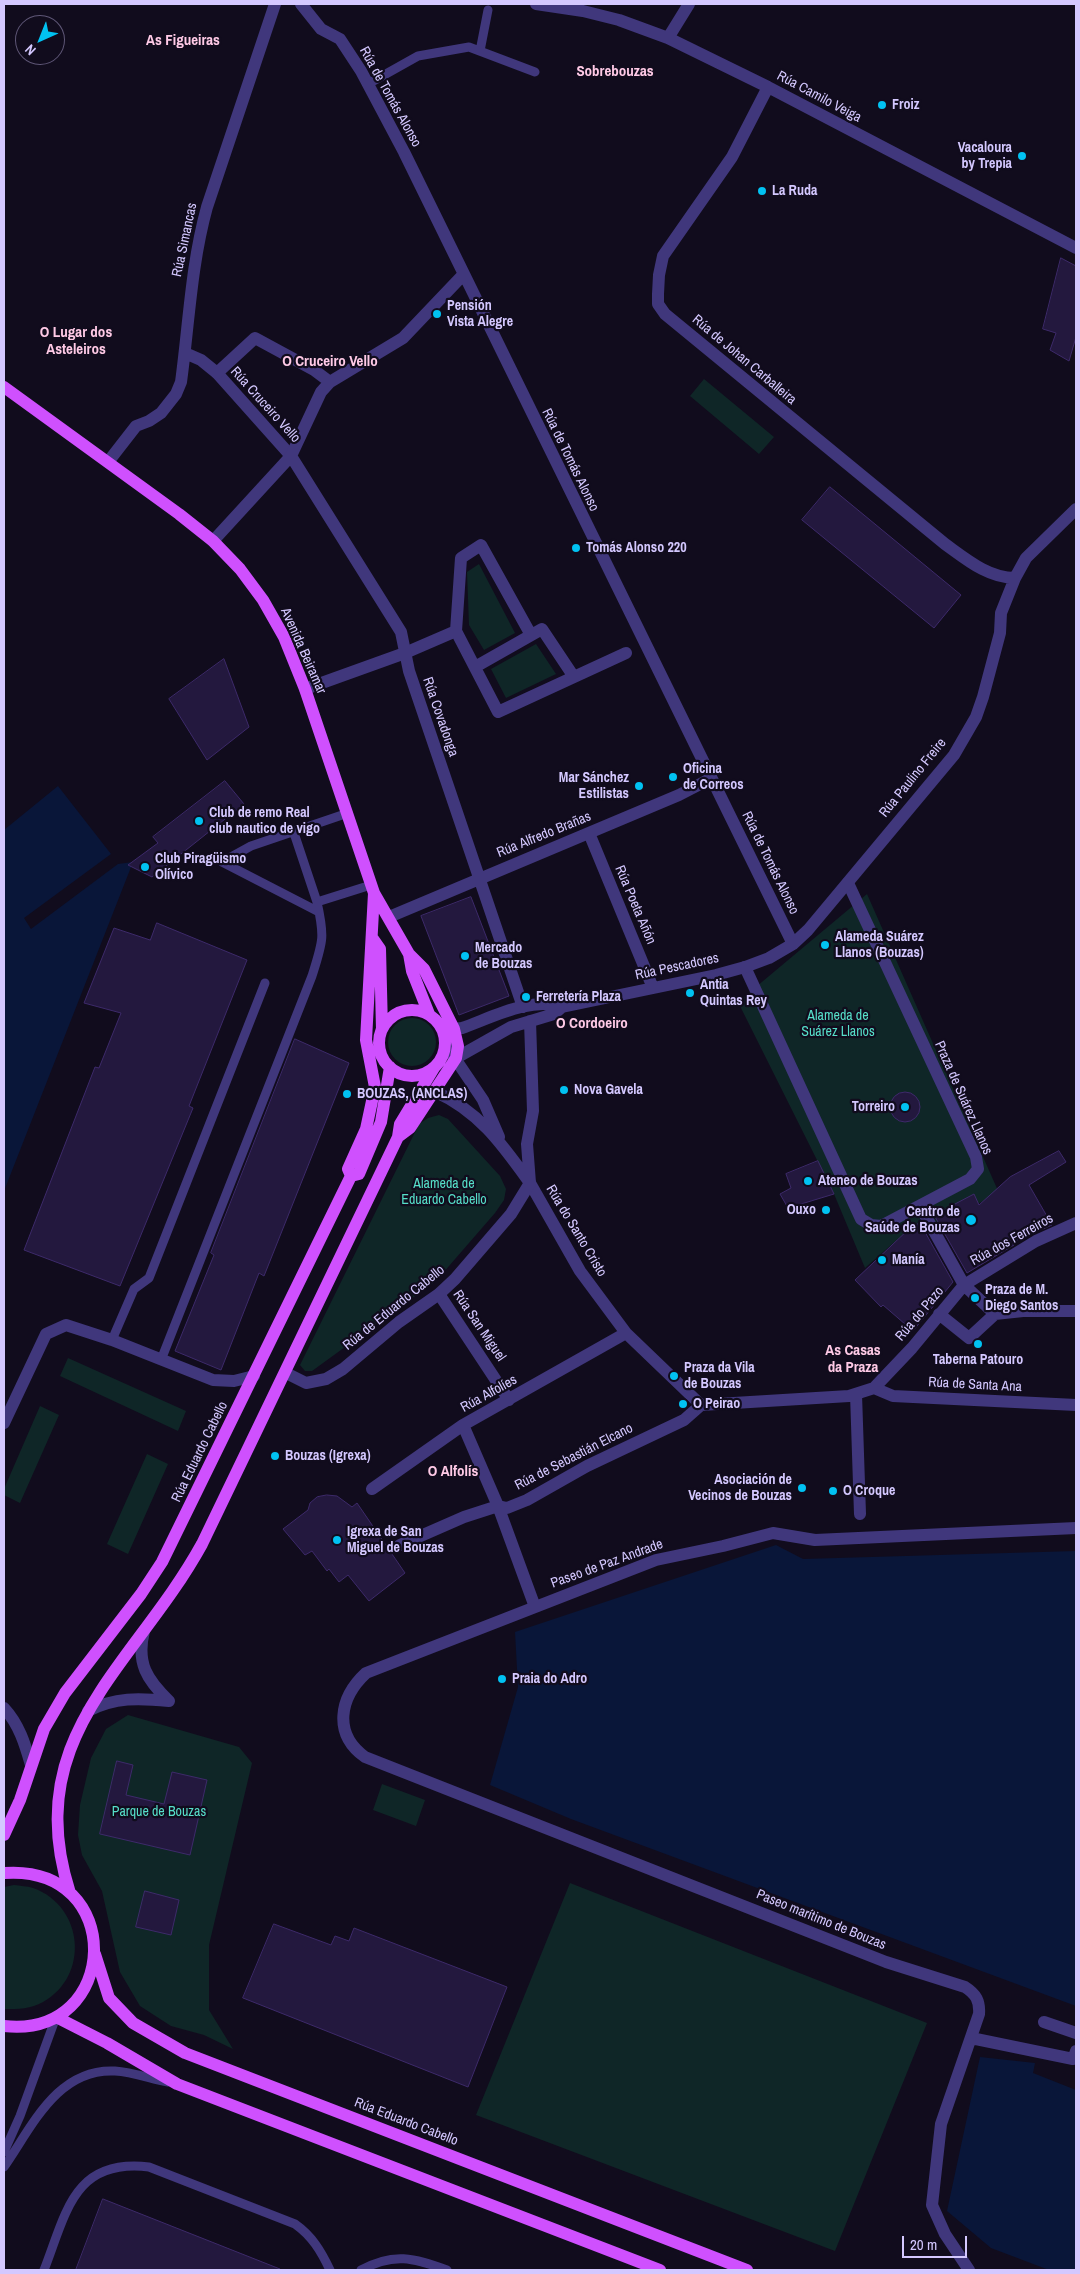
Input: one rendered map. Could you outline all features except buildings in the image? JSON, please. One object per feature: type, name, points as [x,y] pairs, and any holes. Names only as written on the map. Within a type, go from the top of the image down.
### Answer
[{"type":"main road","name":"Avenida Beiramar","points":[[4,387],[179,514],[213,541],[251,582],[275,618],[305,689],[373,889],[409,954],[424,969],[454,1029],[458,1046],[456,1058]]},
{"type":"main road","name":"Avenida Beiramar","points":[[373,889],[373,939],[380,949],[382,1029]]},
{"type":"main road","points":[[351,1176],[348,1169],[366,1129],[375,1087],[366,1040],[370,950],[373,939]]},
{"type":"main road","name":"Avenida Beiramar","points":[[409,954],[412,971],[429,1014]]},
{"type":"main road","points":[[413,1010],[429,1014],[440,1024],[446,1045],[442,1058],[434,1068],[420,1075],[404,1075],[390,1067],[380,1049],[382,1029],[388,1020],[397,1013],[413,1010]]},
{"type":"main road","points":[[429,1089],[456,1058]]},
{"type":"main road","name":"Rúa Eduardo Cabello","points":[[4,1835],[20,1800],[44,1729],[65,1693],[141,1594],[162,1562],[351,1176],[359,1174],[381,1122],[390,1067]]},
{"type":"main road","points":[[70,1893],[62,1866],[58,1841],[58,1799],[62,1773],[69,1750],[88,1711],[171,1593],[202,1544],[398,1137],[410,1128],[429,1089],[434,1068]]},
{"type":"main road","name":"Rúa do Santo Cristo","points":[[404,1075],[429,1089]]},
{"type":"main road","points":[[4,1873],[24,1872],[49,1878],[70,1893],[84,1911],[93,1932],[95,1954],[90,1976],[79,1996],[56,2017],[38,2025],[18,2028],[4,2026]]},
{"type":"main road","name":"Rúa Eduardo Cabello","points":[[95,1954],[109,1998],[133,2023],[185,2053],[747,2270]]},
{"type":"main road","points":[[56,2017],[107,2043],[177,2084],[660,2270]]},
{"type":"street","name":"Rúa Simancas","points":[[108,462],[136,426],[149,422],[161,413],[176,394],[182,382],[192,278],[198,241],[207,207],[275,4]]},
{"type":"street","name":"Rúa de Tomás Alonso","points":[[301,4],[321,29],[340,39],[368,84],[404,152],[710,779],[723,799],[793,944]]},
{"type":"street","name":"Rúa Camilo Veiga","points":[[536,4],[585,7],[668,38],[768,87],[1076,248]]},
{"type":"street","points":[[668,38],[689,4]]},
{"type":"street","name":"Rúa de Johan Carballeira","points":[[768,87],[732,157],[663,256],[658,275],[658,304],[665,314],[945,544],[988,572],[1005,578],[1015,578]]},
{"type":"street","points":[[213,541],[291,456],[321,392],[330,382],[403,338],[463,274]]},
{"type":"street","points":[[217,373],[255,338],[314,370],[330,382]]},
{"type":"street","name":"Rúa Cruceiro Vello","points":[[185,354],[201,360],[217,373],[291,456]]},
{"type":"street","name":"Rúa Covadonga","points":[[291,456],[401,632],[409,671],[523,1007]]},
{"type":"street","name":"Rúa Paulino Freire","points":[[793,944],[808,930],[848,883],[872,851],[954,754],[976,716],[1000,633],[1001,613],[1015,578],[1026,558],[1076,509]]},
{"type":"street","points":[[531,635],[481,546],[461,558],[456,631],[498,712],[626,653]]},
{"type":"street","points":[[475,667],[542,629],[574,677]]},
{"type":"street","points":[[305,689],[405,653],[456,631]]},
{"type":"street","name":"Rúa Alfredo Brañas","points":[[389,917],[479,877],[679,795],[710,779]]},
{"type":"street","name":"Rúa Poeta Añón","points":[[589,833],[653,988]]},
{"type":"street","name":"Praza de Suárez Llanos","points":[[745,966],[861,1219],[871,1225],[881,1226],[970,1179],[978,1169],[976,1157],[848,883]]},
{"type":"street","name":"Rúa Pescadores","points":[[456,1058],[487,1039],[530,1021],[554,1014],[562,1007],[716,975],[769,958],[793,944]]},
{"type":"street","name":"Rúa Pescadores","points":[[454,1029],[523,1007],[551,1003],[562,1007]]},
{"type":"street","points":[[530,1021],[532,1111],[527,1144],[530,1183]]},
{"type":"street","points":[[440,1024],[454,1029]]},
{"type":"street","name":"Rúa do Santo Cristo","points":[[446,1045],[483,1100],[502,1144]]},
{"type":"street","name":"Rúa do Santo Cristo","points":[[429,1089],[455,1101],[470,1112],[502,1144],[530,1183],[580,1271],[626,1333]]},
{"type":"street","name":"Rúa de Eduardo Cabello","points":[[286,1373],[306,1383],[326,1380],[343,1369],[399,1322],[439,1294],[455,1279],[511,1214],[530,1183]]},
{"type":"street","name":"Rúa dos Ferreiros","points":[[920,1206],[964,1285],[1036,1241],[1076,1223]]},
{"type":"street","points":[[964,1285],[995,1314]]},
{"type":"street","name":"Rúa do Pazo","points":[[701,1405],[793,1401],[856,1394],[874,1388],[912,1348],[964,1285]]},
{"type":"street","name":"Rúa San Miguel","points":[[439,1294],[509,1400]]},
{"type":"street","points":[[939,1314],[969,1338],[995,1314],[1022,1311],[1076,1312]]},
{"type":"street","points":[[4,1423],[46,1334],[66,1325],[112,1340],[213,1380],[234,1381],[254,1376]]},
{"type":"street","points":[[626,1333],[701,1405]]},
{"type":"street","name":"Rúa Alfolíes","points":[[372,1489],[463,1425],[626,1333]]},
{"type":"street","name":"Rúa de Santa Ana","points":[[874,1388],[893,1396],[1076,1406]]},
{"type":"street","points":[[856,1394],[860,1514]]},
{"type":"street","name":"Rúa de Sebastián Elcano","points":[[400,1544],[464,1517],[498,1506],[507,1508],[527,1500],[605,1457],[684,1420],[701,1405]]},
{"type":"street","points":[[463,1425],[498,1506],[535,1607]]},
{"type":"street","name":"Paseo de Paz Andrade","points":[[383,1763],[365,1757],[355,1750],[345,1731],[343,1713],[348,1694],[366,1673],[656,1560],[773,1533],[815,1540],[1076,1528]]},
{"type":"street","points":[[88,1711],[103,1703],[117,1700],[138,1698],[169,1701],[152,1685],[145,1672],[141,1657],[141,1643],[144,1631]]},
{"type":"street","points":[[4,1708],[11,1716],[24,1741],[31,1765]]},
{"type":"street","name":"Paseo marítimo de Bouzas","points":[[383,1763],[886,1962],[965,1987],[977,1997],[980,2006],[971,2038],[941,2124],[932,2205],[945,2234],[969,2270]]},
{"type":"street","points":[[1044,2022],[1076,2034]]},
{"type":"street","points":[[971,2038],[1073,2059],[1076,2051]]},
{"type":"lane","points":[[480,51],[488,10]]},
{"type":"lane","points":[[368,84],[418,56],[469,47],[535,72]]},
{"type":"lane","points":[[319,912],[222,862],[250,846],[293,830],[348,814]]},
{"type":"lane","points":[[161,1360],[312,976],[323,943],[323,930],[317,902],[293,830]]},
{"type":"lane","points":[[317,902],[373,889]]},
{"type":"lane","points":[[112,1340],[134,1289],[149,1278],[264,983]]},
{"type":"lane","points":[[4,2152],[20,2116],[56,2017]]},
{"type":"lane","points":[[4,2167],[36,2117],[59,2090],[88,2075],[115,2071],[177,2084]]},
{"type":"lane","points":[[44,2270],[73,2197],[83,2184],[96,2174],[129,2165],[149,2167],[295,2224],[307,2232],[321,2252],[330,2270]]},
{"type":"lane","points":[[361,2270],[384,2260],[410,2258],[447,2270]]},
{"type":"green space","points":[[704,379],[774,437],[759,454],[690,396]]},
{"type":"green space","points":[[479,564],[515,633],[484,650],[469,625],[467,572]]},
{"type":"green space","points":[[536,644],[556,674],[506,698],[491,669]]},
{"type":"green space","name":"Alameda de Suárez Llanos","points":[[867,894],[999,1193],[922,1232],[916,1223],[865,1268],[834,1194],[738,1002]]},
{"type":"green space","points":[[407,1018],[417,1018],[429,1025],[436,1037],[436,1047],[429,1059],[417,1066],[407,1066],[399,1062],[392,1055],[388,1047],[388,1037],[392,1029],[399,1022]]},
{"type":"green space","name":"Alameda de Eduardo Cabello","points":[[439,1115],[448,1119],[500,1176],[506,1189],[504,1200],[436,1281],[312,1371],[305,1371],[300,1365],[419,1124],[428,1118]]},
{"type":"green space","points":[[68,1358],[186,1411],[178,1431],[60,1376]]},
{"type":"green space","points":[[40,1406],[59,1415],[20,1503],[4,1495],[4,1489]]},
{"type":"green space","points":[[147,1454],[168,1464],[128,1554],[107,1544]]},
{"type":"green space","name":"Parque de Bouzas","points":[[128,1715],[239,1747],[252,1763],[209,1945],[209,2010],[233,2049],[204,2035],[171,2026],[140,2006],[120,1972],[102,1891],[82,1855],[78,1835],[80,1805],[91,1758],[106,1729]]},
{"type":"green space","points":[[382,1784],[425,1800],[416,1826],[373,1810]]},
{"type":"green space","points":[[570,1883],[927,2023],[835,2251],[476,2115]]},
{"type":"green space","points":[[14,1885],[33,1888],[50,1897],[63,1910],[71,1925],[75,1942],[74,1959],[68,1976],[58,1990],[43,2002],[20,2009],[5,2009],[4,1887]]},
{"type":"water","points":[[58,786],[111,854],[24,918],[31,929],[118,864],[133,862],[4,1191],[4,830]]},
{"type":"water","points":[[776,1545],[803,1559],[1076,1551],[1076,2006],[571,1819],[490,1785],[518,1687],[515,1632]]},
{"type":"water","points":[[980,2057],[1035,2063],[1033,2073],[1076,2090],[1076,2270],[1049,2270],[991,2248],[947,2211]]},
{"type":"place","name":"Froiz","points":[[882,105]]},
{"type":"place","name":"Vacaloura by Trepia","points":[[1022,156]]},
{"type":"place","name":"La Ruda","points":[[762,191]]},
{"type":"place","name":"Pensión Vista Alegre","points":[[437,314]]},
{"type":"place","name":"Tomás Alonso 220","points":[[576,548]]},
{"type":"place","name":"Oficina de Correos","points":[[673,777]]},
{"type":"place","name":"Mar Sánchez Estilistas","points":[[639,786]]},
{"type":"place","name":"Club de remo Real club nautico de vigo","points":[[199,821]]},
{"type":"place","name":"Club Piragüismo Olívico","points":[[145,867]]},
{"type":"place","name":"Alameda Suárez Llanos (Bouzas)","points":[[825,945]]},
{"type":"place","name":"Mercado de Bouzas","points":[[465,956]]},
{"type":"place","name":"Antia Quintas Rey","points":[[690,993]]},
{"type":"place","name":"Ferretería Plaza","points":[[526,997]]},
{"type":"place","name":"Nova Gavela","points":[[564,1090]]},
{"type":"place","name":"BOUZAS, (ANCLAS)","points":[[347,1094]]},
{"type":"place","name":"Torreiro","points":[[905,1107]]},
{"type":"place","name":"Ateneo de Bouzas","points":[[808,1181]]},
{"type":"place","name":"Ouxo","points":[[826,1210]]},
{"type":"place","name":"Centro de Saúde de Bouzas","points":[[971,1220]]},
{"type":"place","name":"Manía","points":[[882,1260]]},
{"type":"place","name":"Praza de M. Diego Santos","points":[[975,1298]]},
{"type":"place","name":"Taberna Patouro","points":[[978,1344]]},
{"type":"place","name":"Praza da Vila de Bouzas","points":[[674,1376]]},
{"type":"place","name":"O Peirao","points":[[683,1404]]},
{"type":"place","name":"Bouzas (Igrexa)","points":[[275,1456]]},
{"type":"place","name":"Asociación de Vecinos de Bouzas","points":[[802,1488]]},
{"type":"place","name":"O Croque","points":[[833,1491]]},
{"type":"place","name":"Igrexa de San Miguel de Bouzas","points":[[337,1540]]},
{"type":"place","name":"Praia do Adro","points":[[502,1679]]},
{"type":"district","name":"As Figueiras","points":[[183,41]]},
{"type":"district","name":"Sobrebouzas","points":[[615,72]]},
{"type":"district","name":"O Lugar dos Asteleiros","points":[[76,342]]},
{"type":"district","name":"O Cruceiro Vello","points":[[330,362]]},
{"type":"district","name":"O Cordoeiro","points":[[592,1024]]},
{"type":"district","name":"As Casas da Praza","points":[[853,1360]]},
{"type":"district","name":"O Alfolís","points":[[453,1472]]}]
